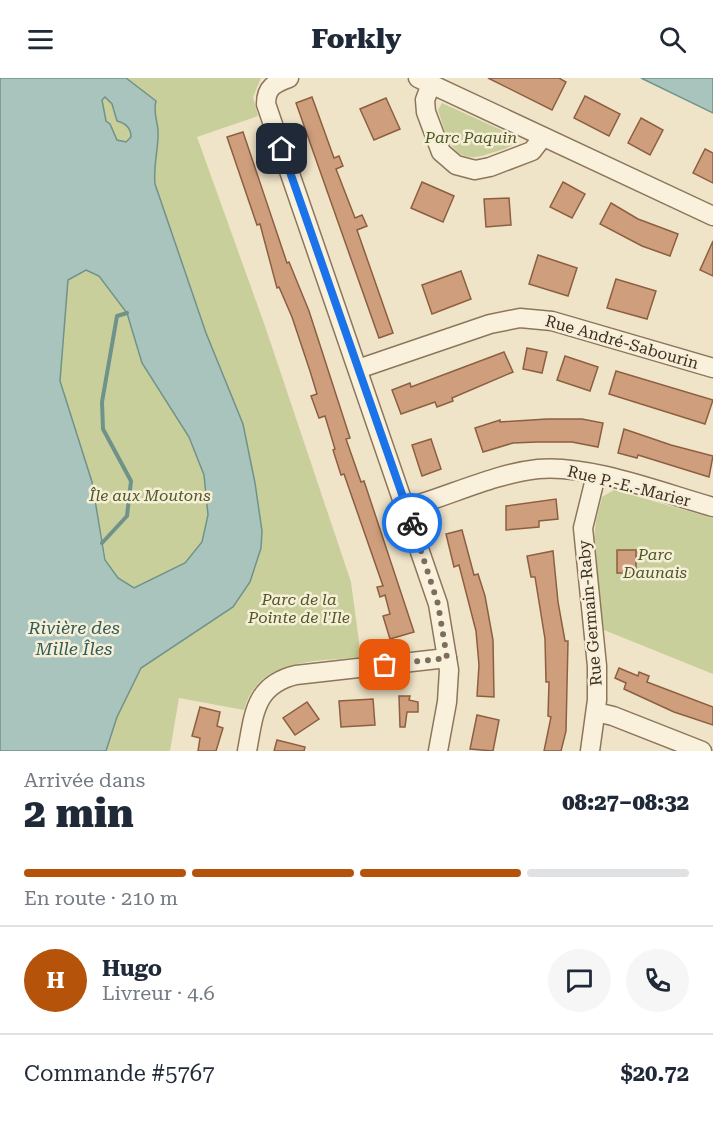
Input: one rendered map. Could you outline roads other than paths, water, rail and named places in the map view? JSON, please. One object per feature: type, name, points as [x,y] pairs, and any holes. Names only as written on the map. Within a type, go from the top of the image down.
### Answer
[{"type":"street","points":[[289,78],[275,83],[267,93],[266,104],[438,604],[447,658],[447,702],[438,751]]},
{"type":"street","points":[[543,137],[532,151],[490,167],[475,170],[456,165],[441,152],[426,112],[425,81],[713,216]]},
{"type":"street","name":"Rue André-Sabourin","points":[[358,369],[490,324],[520,318],[552,321],[713,368]]},
{"type":"street","name":"Rue P.-E.-Marier","points":[[406,508],[499,478],[530,471],[563,469],[596,475],[713,507]]},
{"type":"street","name":"Rue Germain-Raby","points":[[590,751],[596,712],[595,643],[583,538],[585,516],[596,475]]},
{"type":"street","points":[[247,751],[258,702],[263,693],[277,681],[296,675],[447,658]]},
{"type":"street","points":[[596,712],[613,716],[702,751]]},
{"type":"water","name":"Rivière des Mille Îles","points":[[0,78],[126,78],[156,101],[158,137],[155,184],[206,333],[243,424],[262,531],[261,548],[250,582],[233,607],[141,668],[117,717],[106,751],[0,751]],"holes":[[[105,97],[112,104],[117,121],[130,131],[131,137],[126,142],[117,140],[110,124],[106,121],[102,100]],[[86,270],[99,276],[127,313],[142,363],[189,437],[204,475],[208,515],[202,542],[185,563],[134,588],[118,578],[105,560],[92,482],[60,381],[68,280]]]},
{"type":"water","points":[[641,78],[713,78],[713,113]]},
{"type":"waterway","points":[[102,543],[127,516],[131,481],[103,429],[102,402],[117,316],[127,313]]},
{"type":"park label","name":"Parc Paquin","points":[[471,137]]},
{"type":"park label","name":"Île aux Moutons","points":[[150,495]]},
{"type":"park label","name":"Parc Daunais","points":[[655,563]]},
{"type":"park label","name":"Parc de la Pointe de l'Ile","points":[[299,608]]}]
